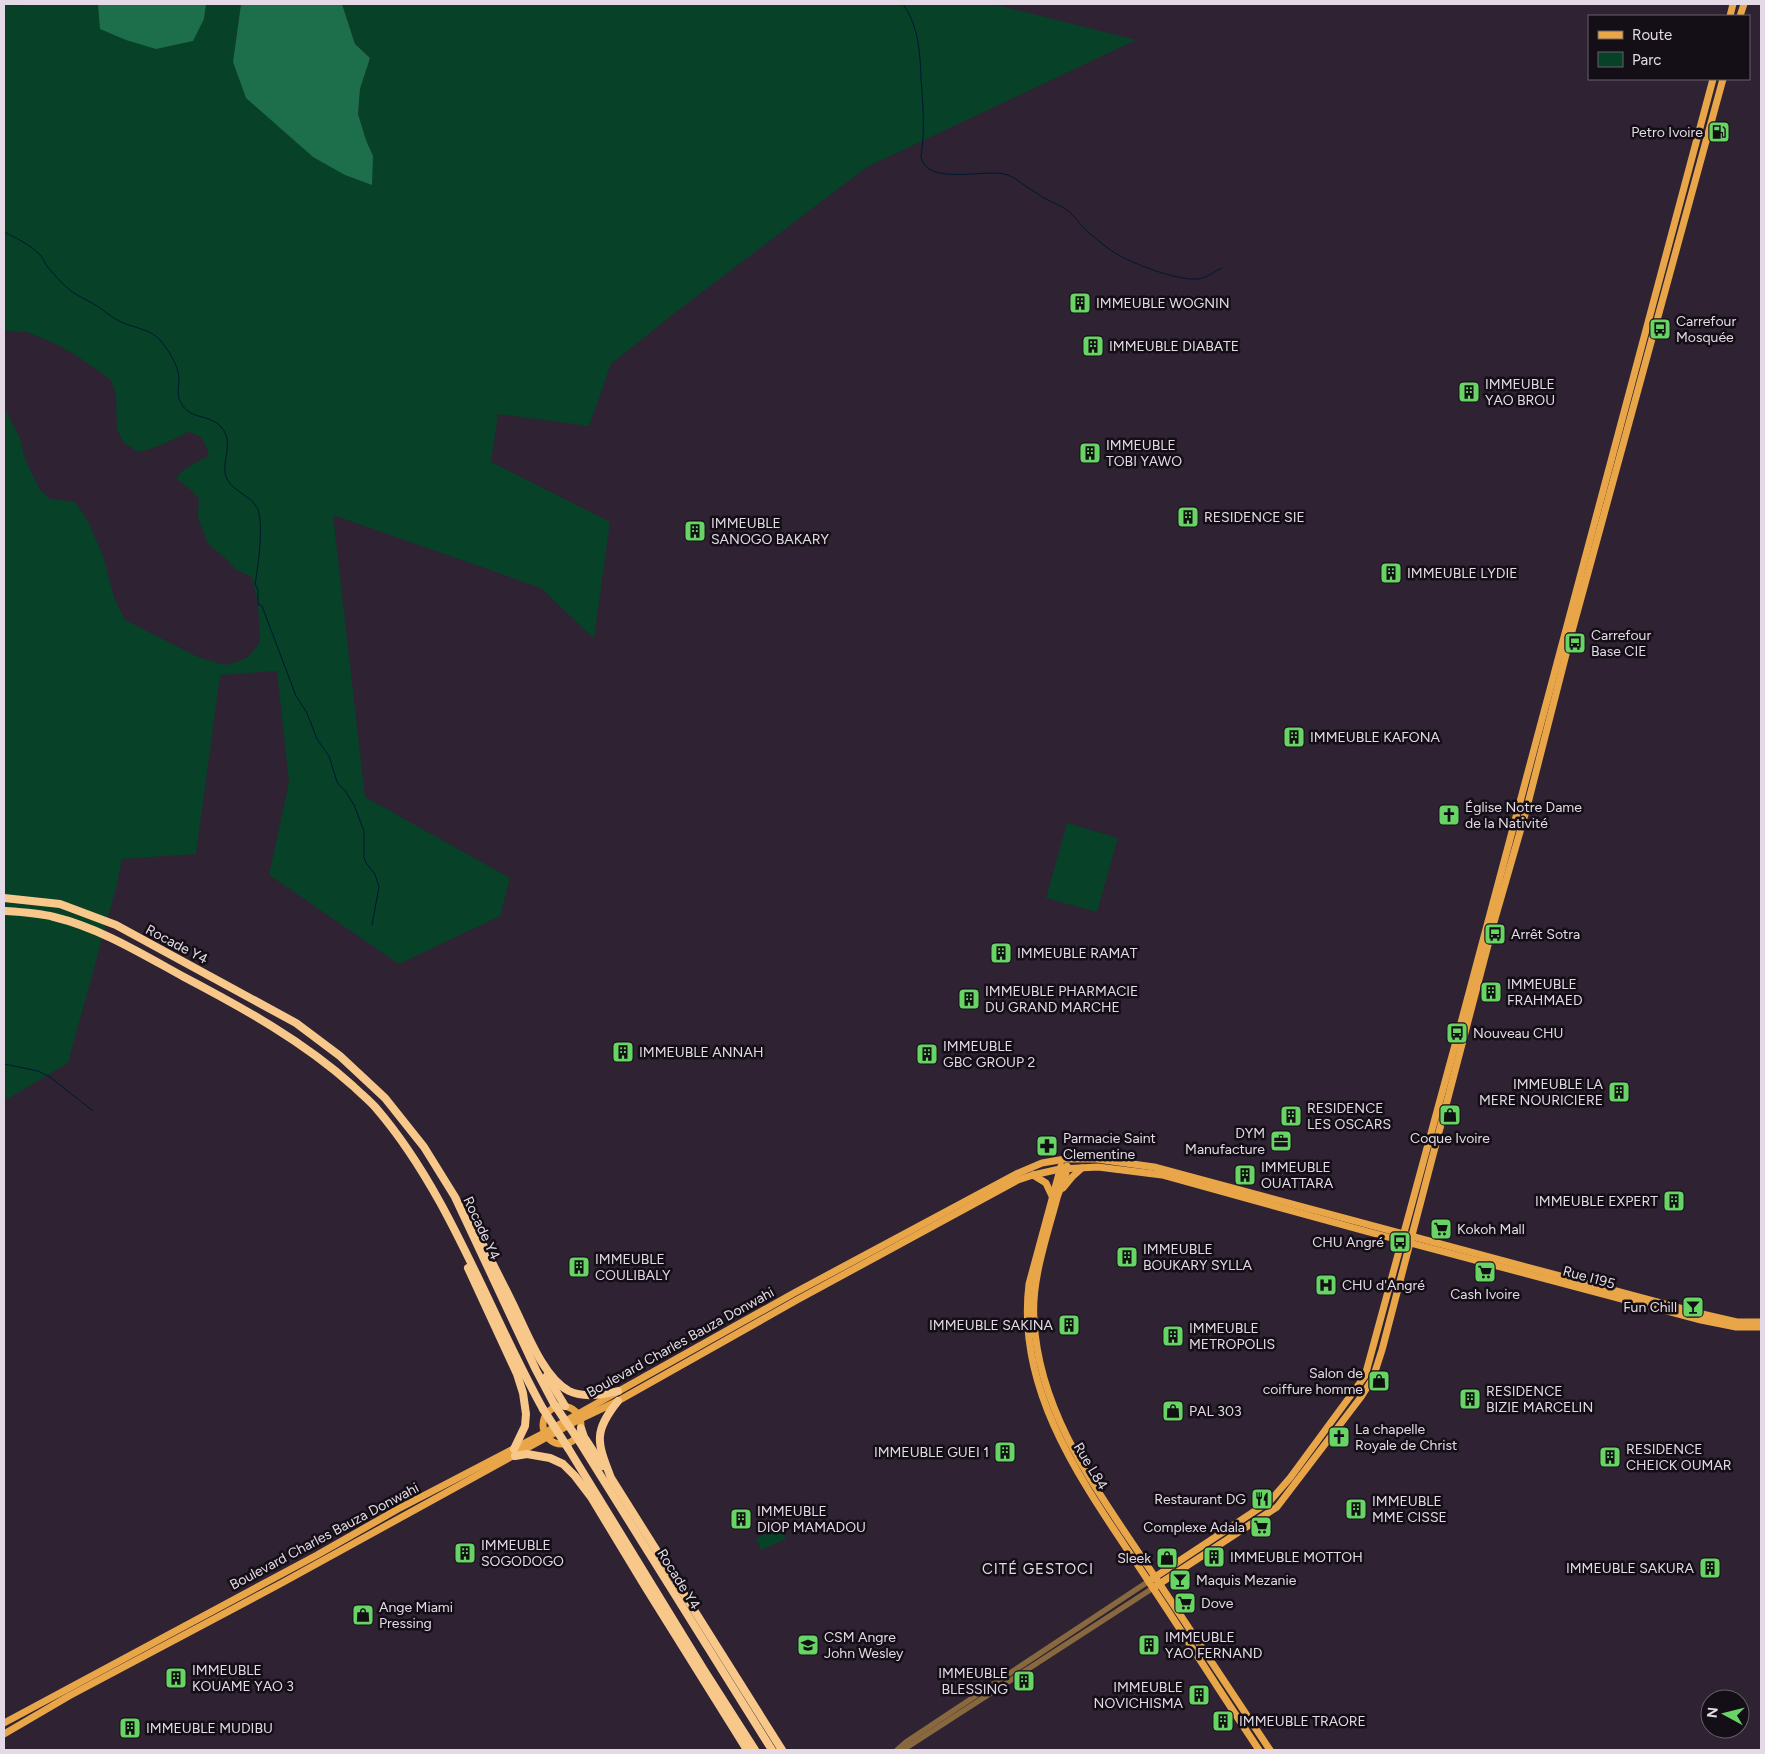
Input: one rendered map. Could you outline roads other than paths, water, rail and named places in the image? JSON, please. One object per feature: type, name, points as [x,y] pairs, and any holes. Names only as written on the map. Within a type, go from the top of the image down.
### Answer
[{"type":"highway","name":"Rocade Y4","points":[[4,898],[60,904],[116,925],[296,1023],[340,1056],[385,1098],[420,1140],[455,1198],[554,1404],[772,1750]]},
{"type":"highway","name":"Rocade Y4","points":[[4,911],[53,917],[83,926],[116,940],[220,996],[289,1038],[332,1068],[375,1106],[410,1153],[447,1218],[544,1413],[755,1750]]},
{"type":"highway","points":[[455,1198],[484,1246],[545,1373],[565,1406]]},
{"type":"highway","points":[[447,1218],[474,1283],[517,1374],[526,1402],[525,1426],[514,1452],[536,1454],[563,1464],[592,1497]]},
{"type":"highway","points":[[536,1354],[556,1380],[570,1392],[594,1395],[618,1391]]},
{"type":"highway","points":[[517,1374],[544,1413]]},
{"type":"highway","points":[[611,1478],[599,1445],[600,1434],[606,1416],[618,1401]]},
{"type":"highway","points":[[581,1428],[584,1437],[782,1750]]},
{"type":"highway","points":[[564,1446],[650,1596],[747,1750]]},
{"type":"main road","points":[[1154,1582],[1270,1501],[1290,1478],[1361,1384],[1365,1376],[1713,80]]},
{"type":"main road","points":[[1154,1582],[1277,1507],[1367,1389],[1373,1378],[1412,1239],[1571,635],[1723,80]]},
{"type":"main road","name":"Boulevard Charles Bauza Donwahi","points":[[4,1723],[317,1555],[398,1509],[546,1436],[618,1391],[819,1279],[1016,1174],[1042,1163],[1065,1159],[1097,1159],[1154,1167],[1403,1237]]},
{"type":"main road","name":"Rue L84","points":[[1065,1159],[1029,1284],[1028,1295],[1027,1325],[1037,1378],[1050,1418],[1064,1446],[1116,1533],[1154,1582],[1270,1750]]},
{"type":"main road","name":"Boulevard Charles Bauza Donwahi","points":[[579,1416],[618,1401],[1018,1180],[1063,1168],[1098,1167],[1162,1175],[1403,1237]]},
{"type":"main road","points":[[1033,1175],[1046,1183],[1055,1197],[1072,1176],[1082,1168]]},
{"type":"main road","name":"Rue L84","points":[[1055,1197],[1037,1278],[1034,1302],[1036,1342],[1042,1374],[1056,1416],[1070,1444],[1259,1750]]},
{"type":"main road","points":[[1403,1237],[1412,1239]]},
{"type":"main road","name":"Rue I195","points":[[1412,1239],[1702,1314],[1736,1322],[1761,1322]]},
{"type":"main road","name":"Rue I195","points":[[1412,1239],[1701,1320],[1736,1327],[1761,1327]]},
{"type":"main road","points":[[1374,1348],[1382,1350]]},
{"type":"main road","points":[[565,1406],[579,1416],[581,1428],[576,1438],[564,1446],[551,1442],[546,1436],[543,1422],[544,1413],[553,1408],[565,1406]]},
{"type":"main road","name":"Boulevard Charles Bauza Donwahi","points":[[4,1734],[69,1696],[514,1452]]},
{"type":"main road","points":[[1251,1738],[1258,1733]]},
{"type":"street","points":[[898,1750],[906,1742],[1154,1582]]},
{"type":"waterway","points":[[903,4],[912,22],[919,49],[923,118],[921,157],[925,166],[944,174],[995,173],[1011,176],[1063,207],[1088,232],[1111,251],[1156,271],[1189,279],[1198,279],[1222,268]]},
{"type":"waterway","points":[[4,232],[35,250],[56,277],[74,293],[116,319],[156,336],[169,352],[177,367],[179,400],[185,409],[195,415],[211,420],[221,427],[225,433],[227,439],[225,471],[228,482],[253,502],[259,512],[260,544],[255,584],[258,590],[258,604],[262,606],[296,696],[307,713],[317,739],[329,756],[337,782],[354,805],[364,831],[364,857],[366,863],[375,874],[379,887],[372,925]]},
{"type":"waterway","points":[[4,1064],[38,1071],[50,1077],[93,1111]]},
{"type":"place","name":"Petro Ivoire","points":[[1719,132]]},
{"type":"place","name":"IMMEUBLE WOGNIN","points":[[1080,303]]},
{"type":"place","name":"Carrefour Mosquée","points":[[1660,329]]},
{"type":"place","name":"IMMEUBLE DIABATE","points":[[1093,346]]},
{"type":"place","name":"IMMEUBLE YAO BROU","points":[[1469,392]]},
{"type":"place","name":"IMMEUBLE TOBI YAWO","points":[[1090,453]]},
{"type":"place","name":"RESIDENCE SIE","points":[[1188,517]]},
{"type":"place","name":"IMMEUBLE SANOGO BAKARY","points":[[695,531]]},
{"type":"place","name":"IMMEUBLE LYDIE","points":[[1391,573]]},
{"type":"place","name":"Carrefour Base CIE","points":[[1575,643]]},
{"type":"place","name":"IMMEUBLE KAFONA","points":[[1294,737]]},
{"type":"place","name":"Église Notre Dame de la Nativité","points":[[1449,815]]},
{"type":"place","name":"Arrêt Sotra","points":[[1495,934]]},
{"type":"place","name":"IMMEUBLE RAMAT","points":[[1001,953]]},
{"type":"place","name":"IMMEUBLE FRAHMAED","points":[[1491,992]]},
{"type":"place","name":"IMMEUBLE PHARMACIE DU GRAND MARCHE","points":[[969,999]]},
{"type":"place","name":"Nouveau CHU","points":[[1457,1033]]},
{"type":"place","name":"IMMEUBLE ANNAH","points":[[623,1052]]},
{"type":"place","name":"IMMEUBLE GBC GROUP 2","points":[[927,1054]]},
{"type":"place","name":"IMMEUBLE LA MERE NOURICIERE","points":[[1619,1092]]},
{"type":"place","name":"Coque Ivoire","points":[[1450,1115]]},
{"type":"place","name":"RESIDENCE LES OSCARS","points":[[1291,1116]]},
{"type":"place","name":"DYM Manufacture","points":[[1281,1141]]},
{"type":"place","name":"Parmacie Saint Clementine","points":[[1047,1146]]},
{"type":"place","name":"IMMEUBLE OUATTARA","points":[[1245,1175]]},
{"type":"place","name":"IMMEUBLE EXPERT","points":[[1674,1201]]},
{"type":"place","name":"Kokoh Mall","points":[[1441,1229]]},
{"type":"place","name":"CHU Angré","points":[[1400,1242]]},
{"type":"place","name":"IMMEUBLE BOUKARY SYLLA","points":[[1127,1257]]},
{"type":"place","name":"IMMEUBLE COULIBALY","points":[[579,1267]]},
{"type":"place","name":"Cash Ivoire","points":[[1485,1272]]},
{"type":"place","name":"CHU d'Angré","points":[[1326,1285]]},
{"type":"place","name":"Fun Chill","points":[[1693,1307]]},
{"type":"place","name":"IMMEUBLE SAKINA","points":[[1069,1325]]},
{"type":"place","name":"IMMEUBLE METROPOLIS","points":[[1173,1336]]},
{"type":"place","name":"Salon de coiffure homme","points":[[1379,1381]]},
{"type":"place","name":"RESIDENCE BIZIE MARCELIN","points":[[1470,1399]]},
{"type":"place","name":"PAL 303","points":[[1173,1411]]},
{"type":"place","name":"La chapelle Royale de Christ","points":[[1339,1437]]},
{"type":"place","name":"IMMEUBLE GUEI 1","points":[[1005,1452]]},
{"type":"place","name":"RESIDENCE CHEICK OUMAR","points":[[1610,1457]]},
{"type":"place","name":"Restaurant DG","points":[[1262,1499]]},
{"type":"place","name":"IMMEUBLE MME CISSE","points":[[1356,1509]]},
{"type":"place","name":"IMMEUBLE DIOP MAMADOU","points":[[741,1519]]},
{"type":"place","name":"Complexe Adala","points":[[1261,1527]]},
{"type":"place","name":"IMMEUBLE SOGODOGO","points":[[465,1553]]},
{"type":"place","name":"IMMEUBLE MOTTOH","points":[[1214,1557]]},
{"type":"place","name":"Sleek","points":[[1167,1558]]},
{"type":"place","name":"IMMEUBLE SAKURA","points":[[1710,1568]]},
{"type":"place","name":"Maquis Mezanie","points":[[1180,1580]]},
{"type":"place","name":"Dove","points":[[1185,1603]]},
{"type":"place","name":"Ange Miami Pressing","points":[[363,1615]]},
{"type":"place","name":"CSM Angre John Wesley","points":[[808,1645]]},
{"type":"place","name":"IMMEUBLE YAO FERNAND","points":[[1149,1645]]},
{"type":"place","name":"IMMEUBLE KOUAME YAO 3","points":[[176,1678]]},
{"type":"place","name":"IMMEUBLE BLESSING","points":[[1024,1681]]},
{"type":"place","name":"IMMEUBLE NOVICHISMA","points":[[1199,1695]]},
{"type":"place","name":"IMMEUBLE TRAORE","points":[[1223,1721]]},
{"type":"place","name":"IMMEUBLE MUDIBU","points":[[130,1728]]},
{"type":"district","name":"CITÉ GESTOCI","points":[[1038,1569]]}]
